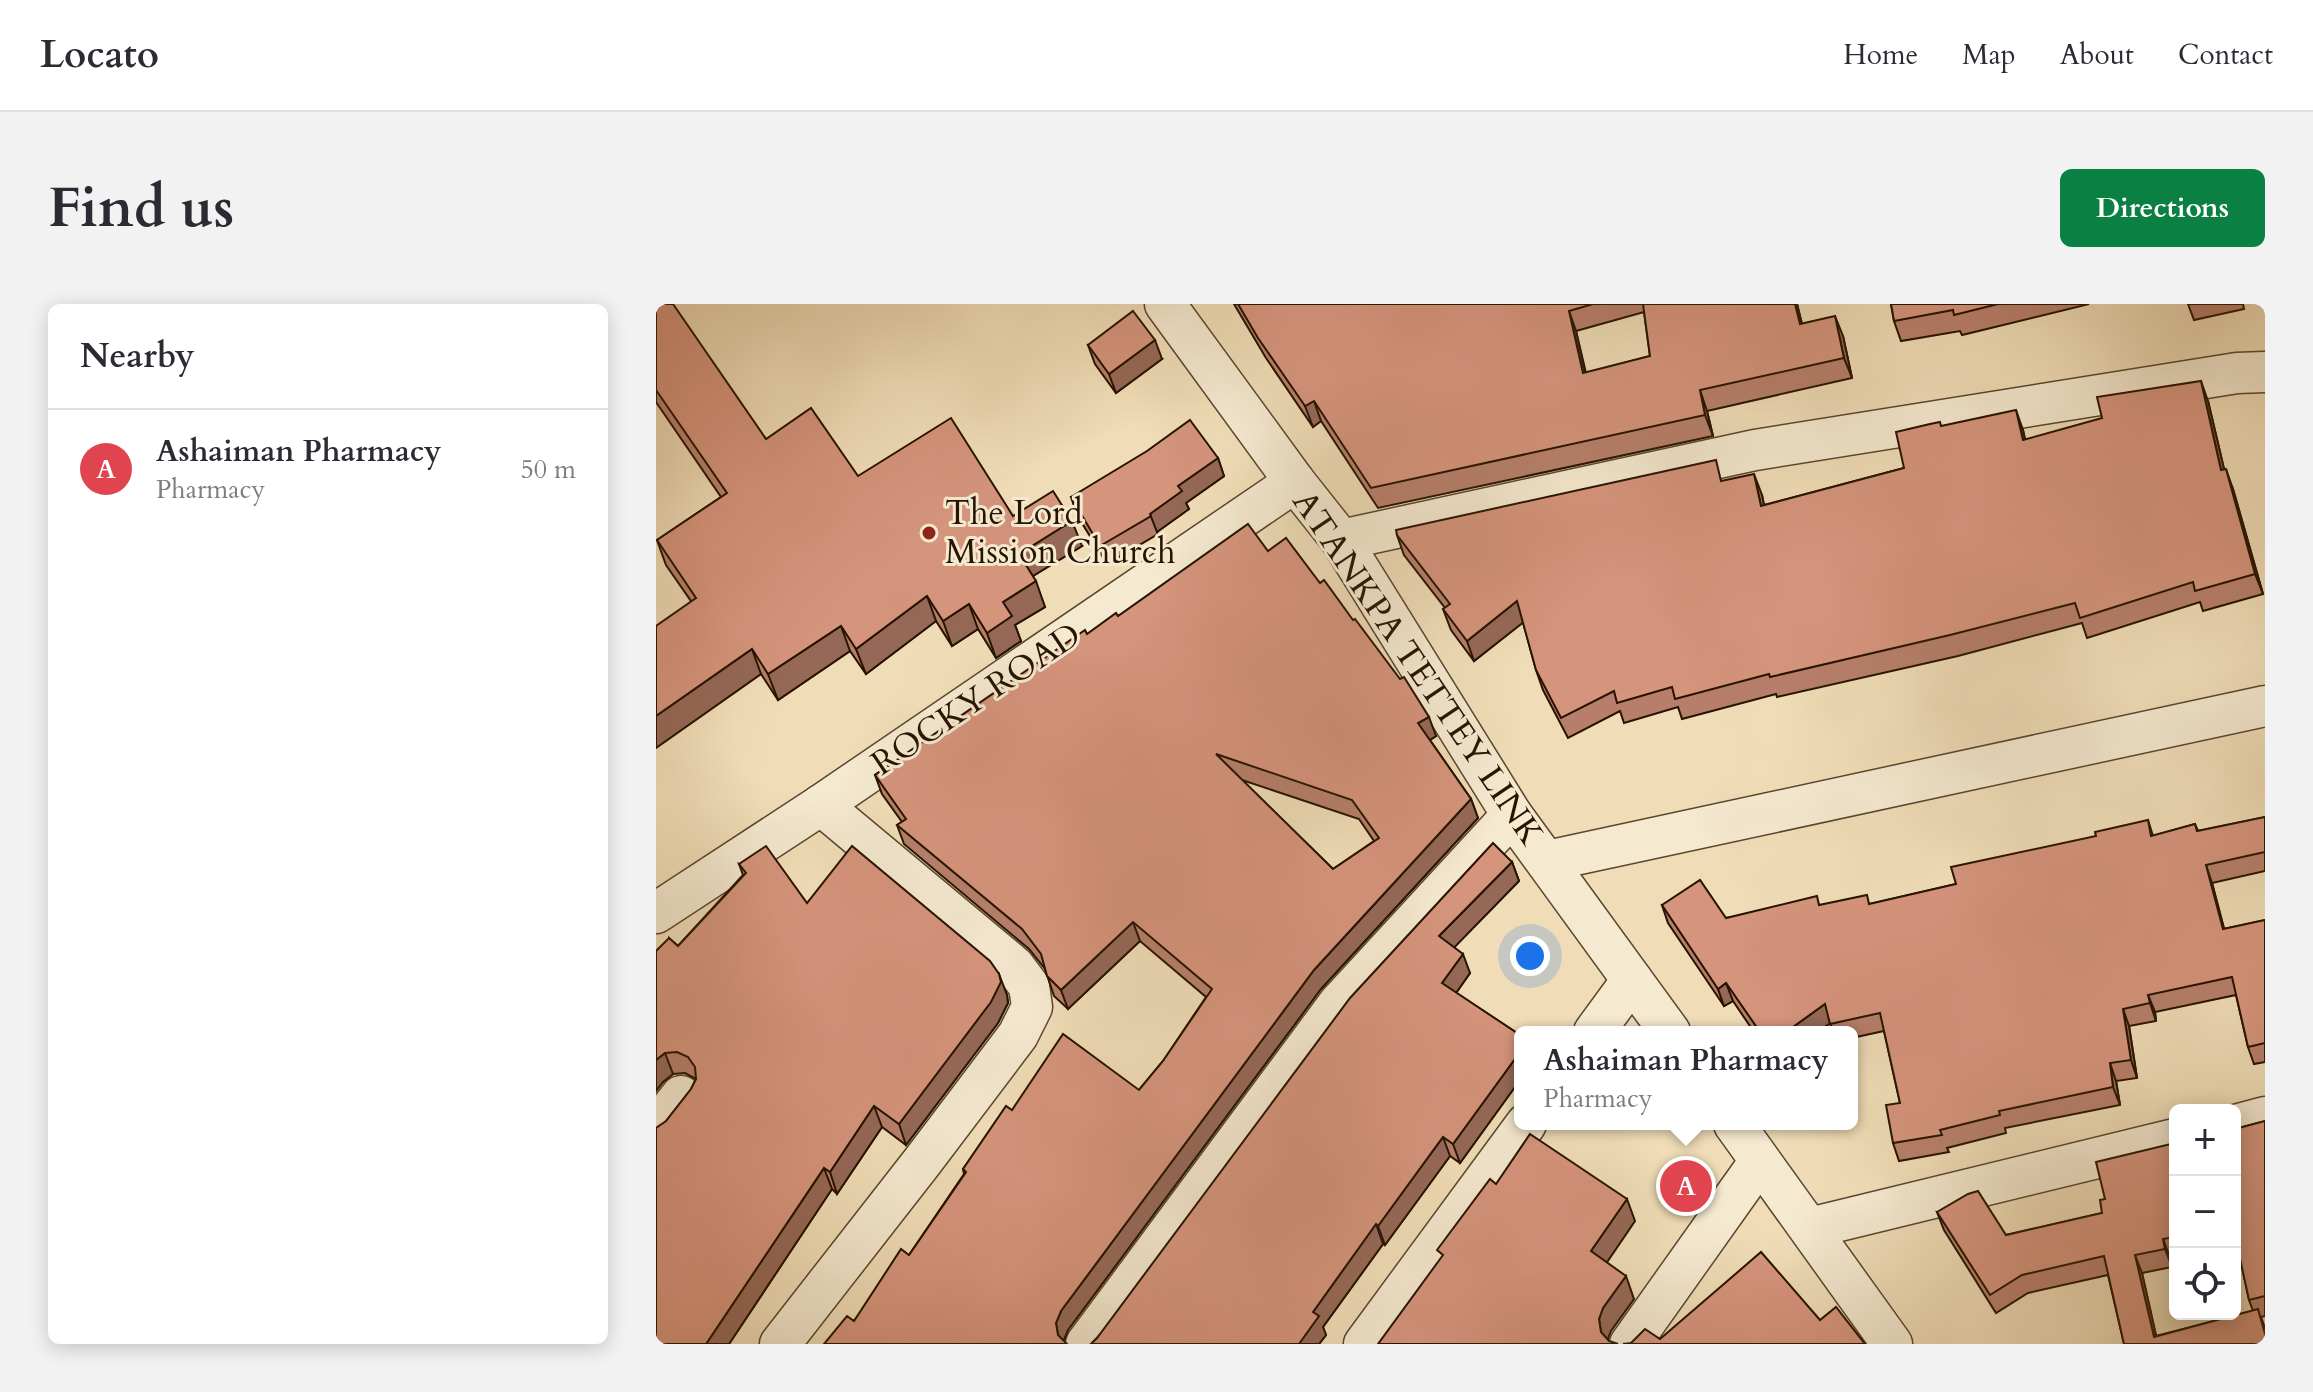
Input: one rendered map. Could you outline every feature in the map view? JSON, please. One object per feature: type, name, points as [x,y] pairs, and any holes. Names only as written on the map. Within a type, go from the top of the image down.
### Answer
[{"type":"street","name":"ATANKPA TETTEY LINK","points":[[1165,304],[1341,540],[1512,815],[1666,1026]]},
{"type":"street","points":[[1341,540],[1755,450],[2237,373],[2265,372]]},
{"type":"street","name":"ROCKY ROAD","points":[[656,913],[821,805],[1295,482]]},
{"type":"street","points":[[1547,861],[2265,706]]},
{"type":"street","points":[[780,1344],[1018,1035],[1032,1007],[1029,986],[1014,966],[821,805]]},
{"type":"street","points":[[1086,1344],[1339,1003],[1512,815]]},
{"type":"street","points":[[1598,1026],[1632,980]]},
{"type":"street","points":[[656,1128],[681,1096]]},
{"type":"street","points":[[2241,1123],[2265,1117]]},
{"type":"street","points":[[1364,1344],[1522,1130]]},
{"type":"street","points":[[1738,1130],[1892,1344]]},
{"type":"street","points":[[1810,1228],[2169,1140]]},
{"type":"street","points":[[1630,1344],[1760,1161]]},
{"type":"building","points":[[656,304],[673,304],[766,439],[811,408],[858,476],[951,418],[1013,516],[1053,491],[1072,521],[1019,554],[1036,581],[1003,602],[1012,616],[987,633],[969,604],[943,621],[927,596],[856,649],[841,626],[768,674],[752,649],[656,716],[656,626],[696,598],[657,540],[727,493],[656,390]]},
{"type":"building","points":[[1238,304],[1593,304],[1569,311],[1583,373],[1650,356],[1643,304],[1795,304],[1800,324],[1835,316],[1844,358],[1700,390],[1705,415],[1371,488],[1314,401],[1305,406]]},
{"type":"building","points":[[1891,304],[1998,304],[1954,315],[1953,310],[1894,321]]},
{"type":"building","points":[[1133,311],[1155,340],[1109,374],[1088,345]]},
{"type":"building","points":[[2201,381],[2221,470],[2226,469],[2255,574],[2195,591],[2193,582],[2080,618],[2075,603],[1675,699],[1672,687],[1617,703],[1614,691],[1561,718],[1536,670],[1517,601],[1467,641],[1443,609],[1450,604],[1396,530],[1716,460],[1721,481],[1754,474],[1761,506],[1904,468],[1896,432],[2016,410],[2023,440],[2102,418],[2097,397]]},
{"type":"building","points":[[1190,420],[1218,458],[1178,486],[1182,491],[1151,516],[1100,546],[1071,497],[1147,451]]},
{"type":"building","points":[[1248,524],[1268,551],[1286,538],[1320,583],[1324,580],[1400,679],[1404,677],[1429,717],[1418,723],[1471,799],[1314,970],[1061,1311],[1056,1323],[1058,1335],[1067,1344],[824,1344],[847,1316],[854,1321],[901,1249],[909,1255],[966,1172],[963,1169],[1006,1106],[1012,1110],[1063,1034],[1139,1090],[1163,1061],[1212,989],[1133,922],[1061,990],[1047,976],[1041,954],[1022,929],[897,825],[906,819],[875,775],[1085,630],[1087,634],[1116,613],[1118,616]],"holes":[[[1216,754],[1352,800],[1379,838],[1333,869]]]},
{"type":"building","points":[[2265,817],[2265,852],[2206,865],[2223,929],[2265,920],[2265,1043],[2248,1047],[2232,977],[2148,995],[2150,1003],[2123,1009],[2131,1060],[2110,1063],[2113,1087],[1999,1111],[2000,1115],[1940,1130],[1942,1135],[1893,1143],[1886,1105],[1900,1103],[1880,1013],[1830,1024],[1825,1004],[1794,1026],[1756,1026],[1726,983],[1718,989],[1662,905],[1700,880],[1726,918],[1817,896],[1819,905],[1867,895],[1869,904],[1956,884],[1951,867],[2096,836],[2095,832],[2148,820],[2151,836],[2195,824],[2197,831]]},
{"type":"building","points":[[1493,843],[1512,862],[1439,936],[1463,954],[1442,983],[1514,1031],[1514,1060],[1453,1144],[1443,1137],[1378,1226],[1376,1224],[1313,1312],[1319,1316],[1299,1344],[1091,1344],[1097,1338],[1350,998]]},
{"type":"building","points":[[766,846],[807,903],[852,846],[990,961],[1001,982],[991,1002],[899,1124],[874,1106],[830,1172],[824,1168],[706,1344],[656,1344],[656,1128],[666,1121],[696,1079],[695,1067],[688,1057],[677,1052],[665,1053],[656,1060],[656,951],[669,938],[678,946],[746,873],[739,864]]},
{"type":"building","points":[[2265,1121],[2265,1296],[2249,1300],[2241,1263],[2241,1127]]},
{"type":"building","points":[[1530,1134],[1627,1199],[1591,1251],[1626,1276],[1603,1308],[1599,1319],[1601,1332],[1609,1341],[1618,1344],[1378,1344],[1443,1255],[1437,1250],[1490,1179],[1496,1184]]},
{"type":"building","points":[[2169,1144],[2169,1238],[2163,1239],[2165,1249],[2135,1255],[2154,1337],[2217,1320],[2241,1320],[2241,1314],[2258,1309],[2265,1344],[2124,1344],[2104,1256],[2022,1275],[1990,1295],[1937,1212],[1978,1191],[2006,1235],[2102,1213],[2100,1200],[2105,1199],[2096,1162]]},
{"type":"building","points":[[1761,1252],[1820,1320],[1836,1307],[1865,1344],[1623,1344],[1631,1343],[1645,1329],[1660,1339]]},
{"type":"place","name":"The Lord Mission Church","points":[[929,533]]},
{"type":"place","name":"Ashaiman Pharmacy","points":[[1686,1186]]}]
